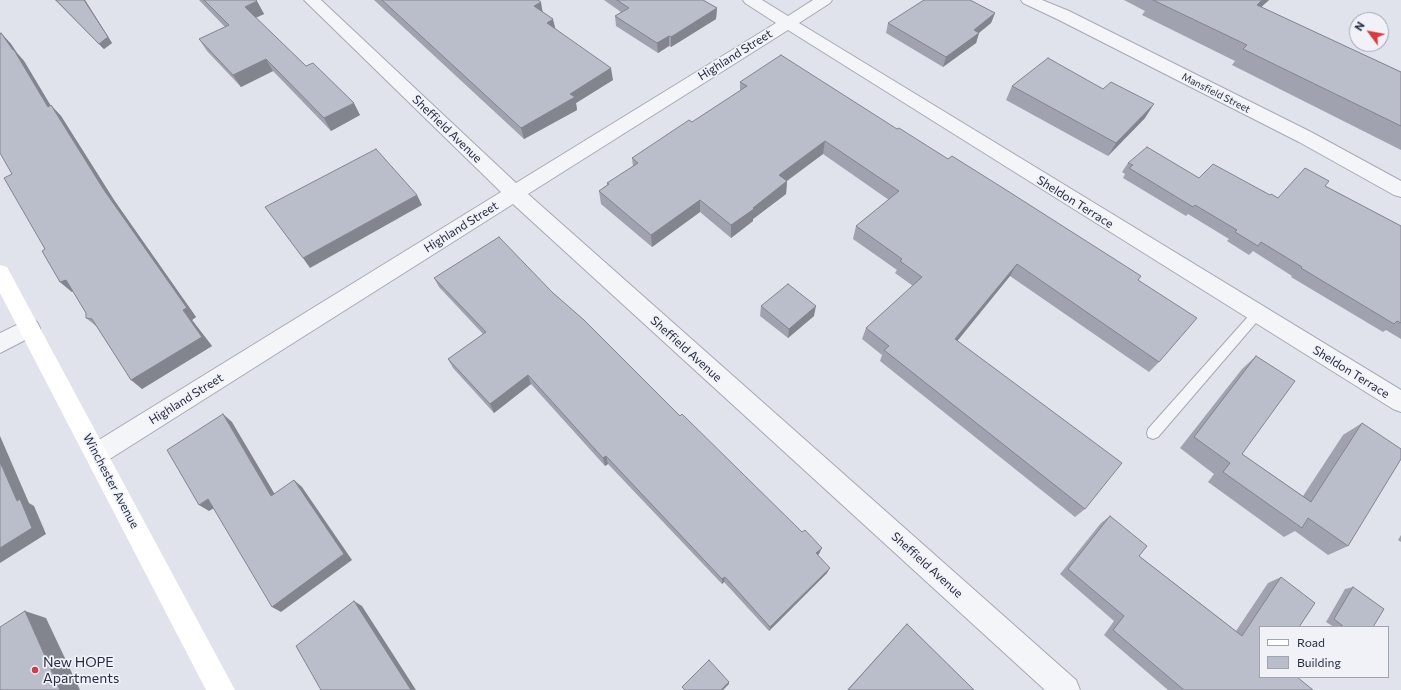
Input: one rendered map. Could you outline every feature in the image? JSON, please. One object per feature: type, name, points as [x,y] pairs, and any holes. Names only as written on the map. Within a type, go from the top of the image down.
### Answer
[{"type":"street","name":"Sheffield Avenue","points":[[312,0],[514,194],[1066,690]]},
{"type":"street","name":"Sheldon Terrace","points":[[751,0],[786,24],[1401,402]]},
{"type":"street","name":"Highland Street","points":[[97,454],[824,0]]},
{"type":"street","name":"Mansfield Street","points":[[1029,0],[1064,15],[1305,137],[1401,190]]},
{"type":"street","name":"Winchester Avenue","points":[[0,273],[221,690]]},
{"type":"street","points":[[0,344],[29,328]]},
{"type":"lane","points":[[1153,433],[1257,314]]},
{"type":"building","points":[[56,0],[84,0],[108,37],[99,44]]},
{"type":"building","points":[[204,0],[256,0],[257,1],[245,7],[306,66],[313,63],[354,103],[324,118],[266,59],[233,75],[199,39],[229,25]]},
{"type":"building","points":[[382,0],[538,0],[541,2],[534,6],[553,19],[547,23],[611,68],[570,94],[575,97],[521,128]]},
{"type":"building","points":[[617,0],[703,0],[717,8],[671,37],[669,36],[657,43],[615,16],[629,8]]},
{"type":"building","points":[[924,0],[970,0],[995,13],[974,30],[979,33],[946,57],[888,23]]},
{"type":"building","points":[[1153,0],[1262,0],[1257,5],[1349,48],[1349,52],[1358,52],[1401,72],[1401,126],[1243,49],[1247,45]]},
{"type":"building","points":[[1,33],[14,50],[48,107],[51,105],[104,190],[187,308],[183,310],[202,337],[131,380],[92,319],[86,318],[86,313],[66,280],[60,282],[42,251],[45,249],[4,178],[12,174],[0,153]]},
{"type":"building","points":[[781,55],[897,129],[899,128],[948,159],[952,156],[1003,188],[1141,276],[1138,280],[1197,318],[1159,362],[1017,264],[955,339],[1122,463],[1085,509],[884,350],[889,346],[866,328],[922,277],[900,261],[902,259],[856,226],[899,191],[825,141],[779,175],[787,181],[753,208],[754,209],[731,225],[700,200],[651,235],[599,191],[609,184],[607,183],[638,163],[632,158],[689,120],[692,122],[747,86],[740,82]]},
{"type":"building","points":[[1048,58],[1103,89],[1111,82],[1154,104],[1116,143],[1012,86]]},
{"type":"building","points":[[1147,147],[1199,178],[1213,164],[1278,198],[1305,168],[1329,181],[1325,186],[1401,226],[1401,323],[1397,321],[1394,324],[1261,242],[1258,246],[1235,232],[1237,230],[1195,205],[1193,207],[1129,168],[1133,165],[1128,163]]},
{"type":"building","points":[[376,149],[417,195],[303,258],[265,207]]},
{"type":"building","points":[[499,237],[552,292],[584,320],[680,416],[682,414],[802,532],[805,530],[822,548],[816,553],[830,568],[770,627],[725,577],[722,579],[606,456],[603,458],[528,375],[490,404],[448,359],[486,332],[434,278]]},
{"type":"building","points":[[788,284],[816,306],[789,329],[761,306]]},
{"type":"building","points":[[1256,356],[1295,381],[1242,454],[1311,502],[1362,423],[1401,449],[1401,459],[1348,546],[1308,518],[1302,528],[1223,472],[1230,463],[1194,437]]},
{"type":"building","points":[[223,414],[271,496],[294,480],[344,554],[272,607],[208,499],[199,505],[167,450]]},
{"type":"building","points":[[0,462],[17,501],[20,499],[32,528],[0,548]]},
{"type":"building","points":[[1110,516],[1147,546],[1139,556],[1242,636],[1281,577],[1315,603],[1300,626],[1259,626],[1259,678],[1298,678],[1313,690],[1184,690],[1113,630],[1124,616],[1068,569]]},
{"type":"building","points":[[1353,587],[1384,609],[1374,626],[1343,626],[1334,619]]},
{"type":"building","points":[[354,601],[411,690],[321,690],[296,646]]},
{"type":"building","name":"New HOPE Apartments","points":[[25,611],[60,690],[0,690],[0,627]]},
{"type":"building","points":[[907,624],[974,690],[848,690]]},
{"type":"building","points":[[709,660],[729,682],[721,690],[685,690],[682,687]]},
{"type":"place","name":"New HOPE Apartments","points":[[35,670]]}]
